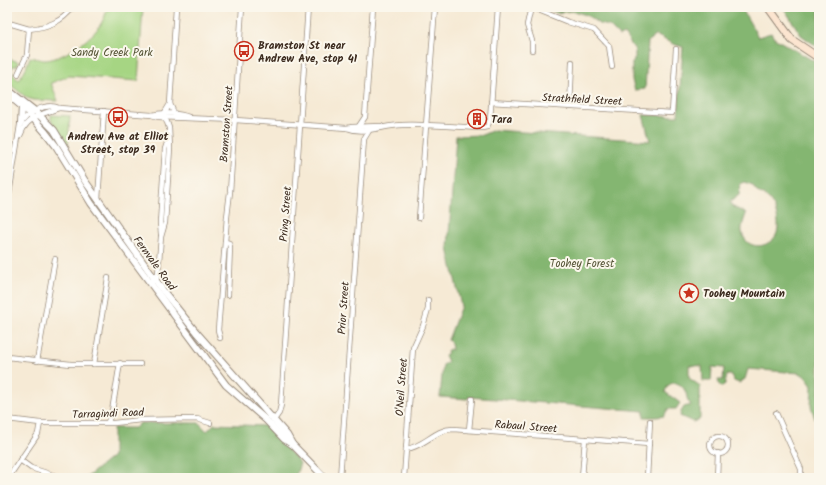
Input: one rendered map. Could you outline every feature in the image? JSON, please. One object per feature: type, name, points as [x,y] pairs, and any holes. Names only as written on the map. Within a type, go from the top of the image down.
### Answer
[{"type":"main road","points":[[768,7],[777,18],[783,30],[792,40],[819,58]]},
{"type":"main road","points":[[775,7],[777,18]]},
{"type":"street","points":[[7,22],[29,29],[47,26],[59,21],[67,15],[73,7]]},
{"type":"street","points":[[164,116],[170,104],[176,7]]},
{"type":"street","name":"Bramston Street","points":[[220,338],[218,330],[230,192],[242,7]]},
{"type":"street","name":"Pring Street","points":[[274,420],[279,413],[281,405],[308,7]]},
{"type":"street","points":[[358,128],[365,117],[373,7]]},
{"type":"street","points":[[419,218],[435,7]]},
{"type":"street","points":[[21,123],[35,114],[59,108],[164,116],[185,115],[192,118],[347,128],[370,128],[402,125],[482,128],[488,126],[490,120],[498,7]]},
{"type":"street","points":[[532,50],[532,41],[527,25],[531,7],[568,22],[594,30],[609,46],[612,67]]},
{"type":"street","points":[[18,74],[27,55],[29,29]]},
{"type":"street","name":"Strathfield Street","points":[[491,102],[672,113],[676,49]]},
{"type":"street","points":[[570,107],[572,62]]},
{"type":"street","name":"Fernvale Road","points":[[7,89],[54,130],[85,181],[153,282],[226,385],[266,420],[284,439],[293,445],[325,478]]},
{"type":"street","name":"Fernvale Road","points":[[7,94],[35,114],[91,203],[153,282],[287,435],[293,445]]},
{"type":"street","points":[[169,128],[175,116],[170,104]]},
{"type":"street","points":[[19,138],[18,133],[21,123],[22,106]]},
{"type":"street","points":[[98,199],[104,111]]},
{"type":"street","points":[[7,208],[19,138],[25,126],[35,114]]},
{"type":"street","points":[[153,282],[158,274],[165,223],[170,148],[169,128],[164,116]]},
{"type":"street","points":[[365,117],[370,128]]},
{"type":"street","points":[[358,128],[364,139]]},
{"type":"street","name":"Prior Street","points":[[340,478],[364,139],[370,128]]},
{"type":"street","name":"Bramston Street","points":[[225,242],[229,244],[230,247],[228,295]]},
{"type":"street","points":[[37,361],[55,259]]},
{"type":"street","points":[[94,364],[108,278]]},
{"type":"street","name":"O'Neil Street","points":[[404,478],[414,348],[428,309],[428,300]]},
{"type":"street","points":[[7,357],[71,364],[140,364]]},
{"type":"street","points":[[108,422],[112,411],[120,363]]},
{"type":"street","points":[[470,430],[472,399]]},
{"type":"street","points":[[776,413],[801,469],[801,474],[798,478]]},
{"type":"street","name":"Tarragindi Road","points":[[7,419],[40,423],[199,419],[210,423]]},
{"type":"street","points":[[647,478],[650,421]]},
{"type":"street","points":[[8,478],[38,434],[40,423]]},
{"type":"street","name":"Rabaul Street","points":[[406,449],[417,446],[443,430],[453,429],[649,444]]},
{"type":"street","points":[[582,478],[585,439]]},
{"type":"street","points":[[717,478],[718,453]]},
{"type":"street","points":[[20,460],[31,468],[62,478]]},
{"type":"green space","name":"Sandy Creek Park","points":[[108,7],[143,7],[138,81],[69,76],[51,83],[58,101],[34,100],[27,98],[7,82],[7,58],[19,62],[17,66],[13,66],[11,70],[14,76],[19,80],[30,57],[43,60],[58,57],[66,54],[81,44],[100,25]]},
{"type":"green space","name":"Toohey Forest","points":[[543,7],[741,7],[758,37],[771,33],[774,38],[819,64],[819,424],[815,419],[811,406],[812,386],[806,377],[800,373],[748,369],[745,379],[739,383],[734,381],[731,375],[727,375],[725,384],[721,387],[718,380],[723,380],[724,368],[712,367],[711,381],[703,381],[702,366],[689,365],[689,378],[700,386],[700,419],[693,422],[680,416],[684,407],[691,405],[682,386],[676,383],[668,386],[665,392],[680,403],[676,409],[668,409],[664,416],[656,417],[644,417],[644,411],[470,397],[467,399],[440,397],[443,365],[448,362],[445,355],[448,353],[447,351],[449,349],[452,350],[451,343],[448,340],[461,306],[448,248],[456,136],[482,135],[494,130],[650,141],[643,115],[678,116],[683,47],[673,44],[656,35],[648,41],[645,89],[635,90],[632,80],[632,63],[635,58],[635,50],[624,34],[619,36],[609,26],[599,24],[587,15],[572,11],[557,13]],"holes":[[[744,182],[753,185],[756,190],[771,202],[776,211],[778,222],[775,237],[767,244],[757,246],[752,245],[744,238],[742,228],[746,214],[734,207],[730,202],[739,195],[740,184]]]},
{"type":"green space","points":[[783,7],[819,7],[819,48],[801,35]]},
{"type":"green space","points":[[51,115],[70,116],[68,145],[51,120]]},
{"type":"green space","points":[[140,423],[199,423],[207,431],[214,424],[267,426],[300,463],[295,478],[86,478],[113,456],[113,428],[135,428]]},
{"type":"place","name":"Bramston St near Andrew Ave, stop 41","points":[[244,51]]},
{"type":"place","name":"Andrew Ave at Elliot Street, stop 39","points":[[118,117]]},
{"type":"place","name":"Tara","points":[[477,119]]},
{"type":"place","name":"Toohey Mountain","points":[[689,293]]}]
